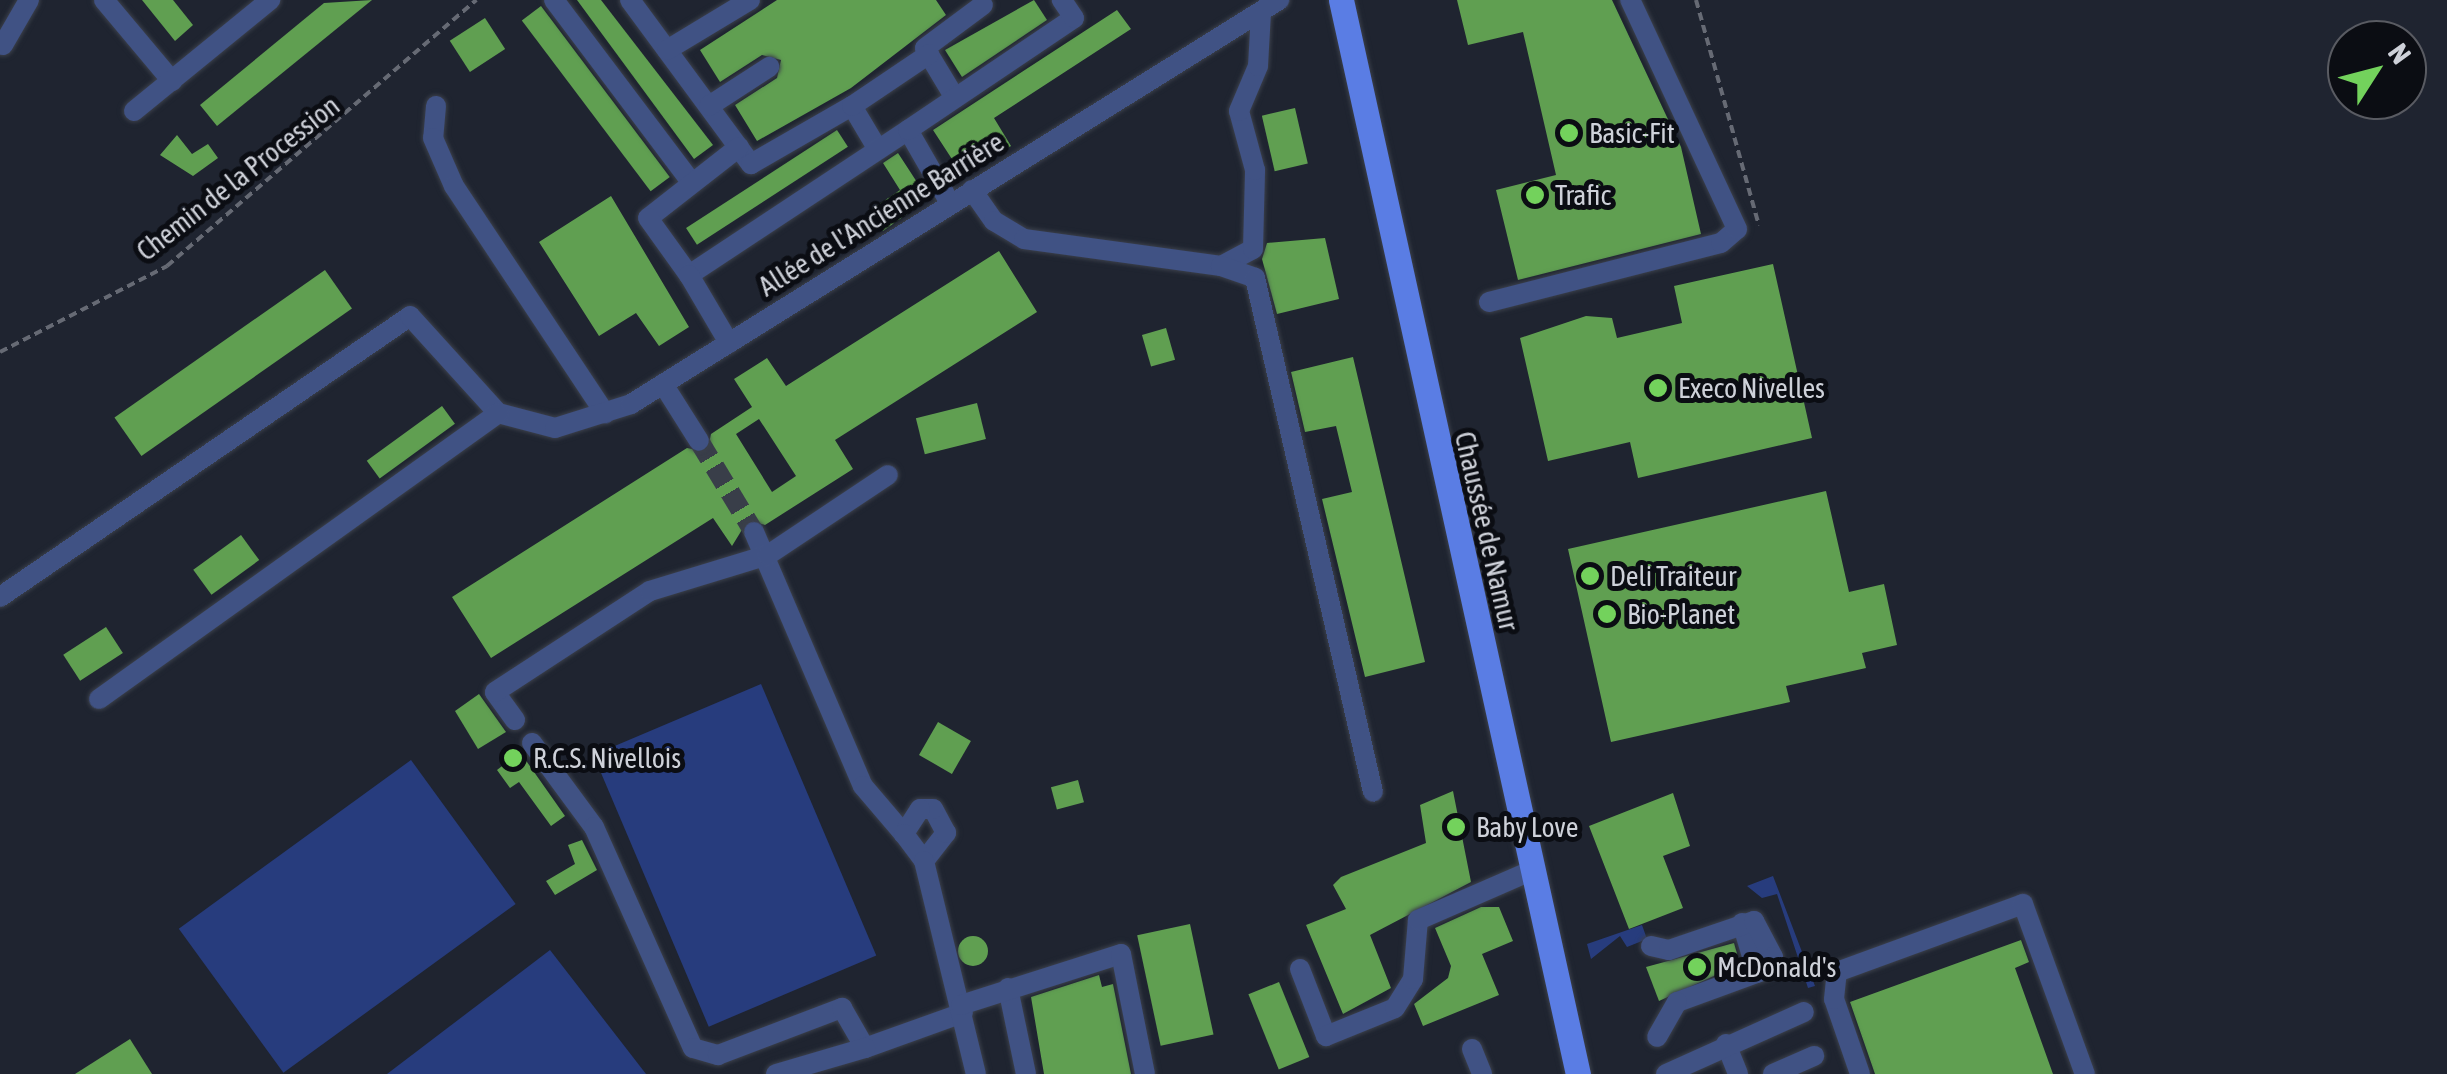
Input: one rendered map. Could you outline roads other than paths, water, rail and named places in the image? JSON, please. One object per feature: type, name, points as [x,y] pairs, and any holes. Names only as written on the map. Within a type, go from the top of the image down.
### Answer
[{"type":"main road","name":"Chaussée de Namur","points":[[1341,0],[1578,1074]]},
{"type":"street","points":[[3,45],[29,0]]},
{"type":"street","points":[[104,0],[172,81]]},
{"type":"street","points":[[134,111],[270,0]]},
{"type":"street","points":[[554,0],[692,183]]},
{"type":"street","points":[[630,0],[751,164],[852,106],[928,54],[985,2]]},
{"type":"street","points":[[667,50],[750,0]]},
{"type":"street","points":[[688,275],[1074,18],[1062,0]]},
{"type":"street","name":"Allée de l'Ancienne Barrière","points":[[498,413],[555,428],[605,413],[663,384],[1278,0]]},
{"type":"street","points":[[1489,302],[1721,243],[1737,229],[1630,0]]},
{"type":"street","points":[[1221,266],[1253,249],[1255,170],[1239,111],[1258,66],[1260,12]]},
{"type":"street","points":[[928,54],[955,98]]},
{"type":"street","points":[[708,106],[770,67]]},
{"type":"street","points":[[436,106],[434,138],[454,186],[605,413]]},
{"type":"street","points":[[852,106],[877,148]]},
{"type":"street","points":[[908,130],[950,203]]},
{"type":"street","points":[[729,342],[648,218],[738,147]]},
{"type":"street","points":[[972,190],[994,222],[1024,239],[1221,266],[1256,278],[1373,792]]},
{"type":"street","points":[[0,597],[410,316],[498,413],[100,699]]},
{"type":"street","points":[[663,384],[698,442]]},
{"type":"street","points":[[515,720],[495,692],[634,601],[768,555],[888,475]]},
{"type":"street","points":[[754,532],[768,555],[863,786],[924,861],[976,1074]]},
{"type":"street","points":[[532,743],[594,827],[693,1048],[718,1055],[842,1008],[865,1048]]},
{"type":"street","points":[[904,834],[920,809],[945,818],[942,846],[924,861]]},
{"type":"street","points":[[1300,969],[1326,1036],[1395,1008],[1413,978],[1418,920],[1533,870]]},
{"type":"street","points":[[1860,1074],[1834,999],[1838,972],[2023,904],[2085,1074]]},
{"type":"street","points":[[1651,946],[1670,950],[1742,923],[1761,926],[1773,957],[1756,972],[1677,1002],[1657,1037]]},
{"type":"street","points":[[776,1074],[963,1013],[1008,988],[1121,954],[1145,1074]]},
{"type":"street","points":[[1008,988],[1026,1074]]},
{"type":"street","points":[[1666,1074],[1804,1012]]},
{"type":"street","points":[[1726,1044],[1738,1074]]},
{"type":"street","points":[[1472,1050],[1482,1074]]},
{"type":"street","points":[[1772,1074],[1814,1056]]},
{"type":"tunnel","points":[[699,441],[754,532]]},
{"type":"place","name":"Basic-Fit","points":[[1569,133]]},
{"type":"place","name":"Trafic","points":[[1535,195]]},
{"type":"place","name":"Execo Nivelles","points":[[1658,388]]},
{"type":"place","name":"Deli Traiteur","points":[[1590,576]]},
{"type":"place","name":"Bio-Planet","points":[[1607,614]]},
{"type":"place","name":"R.C.S. Nivellois","points":[[513,758]]},
{"type":"place","name":"Baby Love","points":[[1456,827]]},
{"type":"place","name":"McDonald's","points":[[1697,967]]}]
